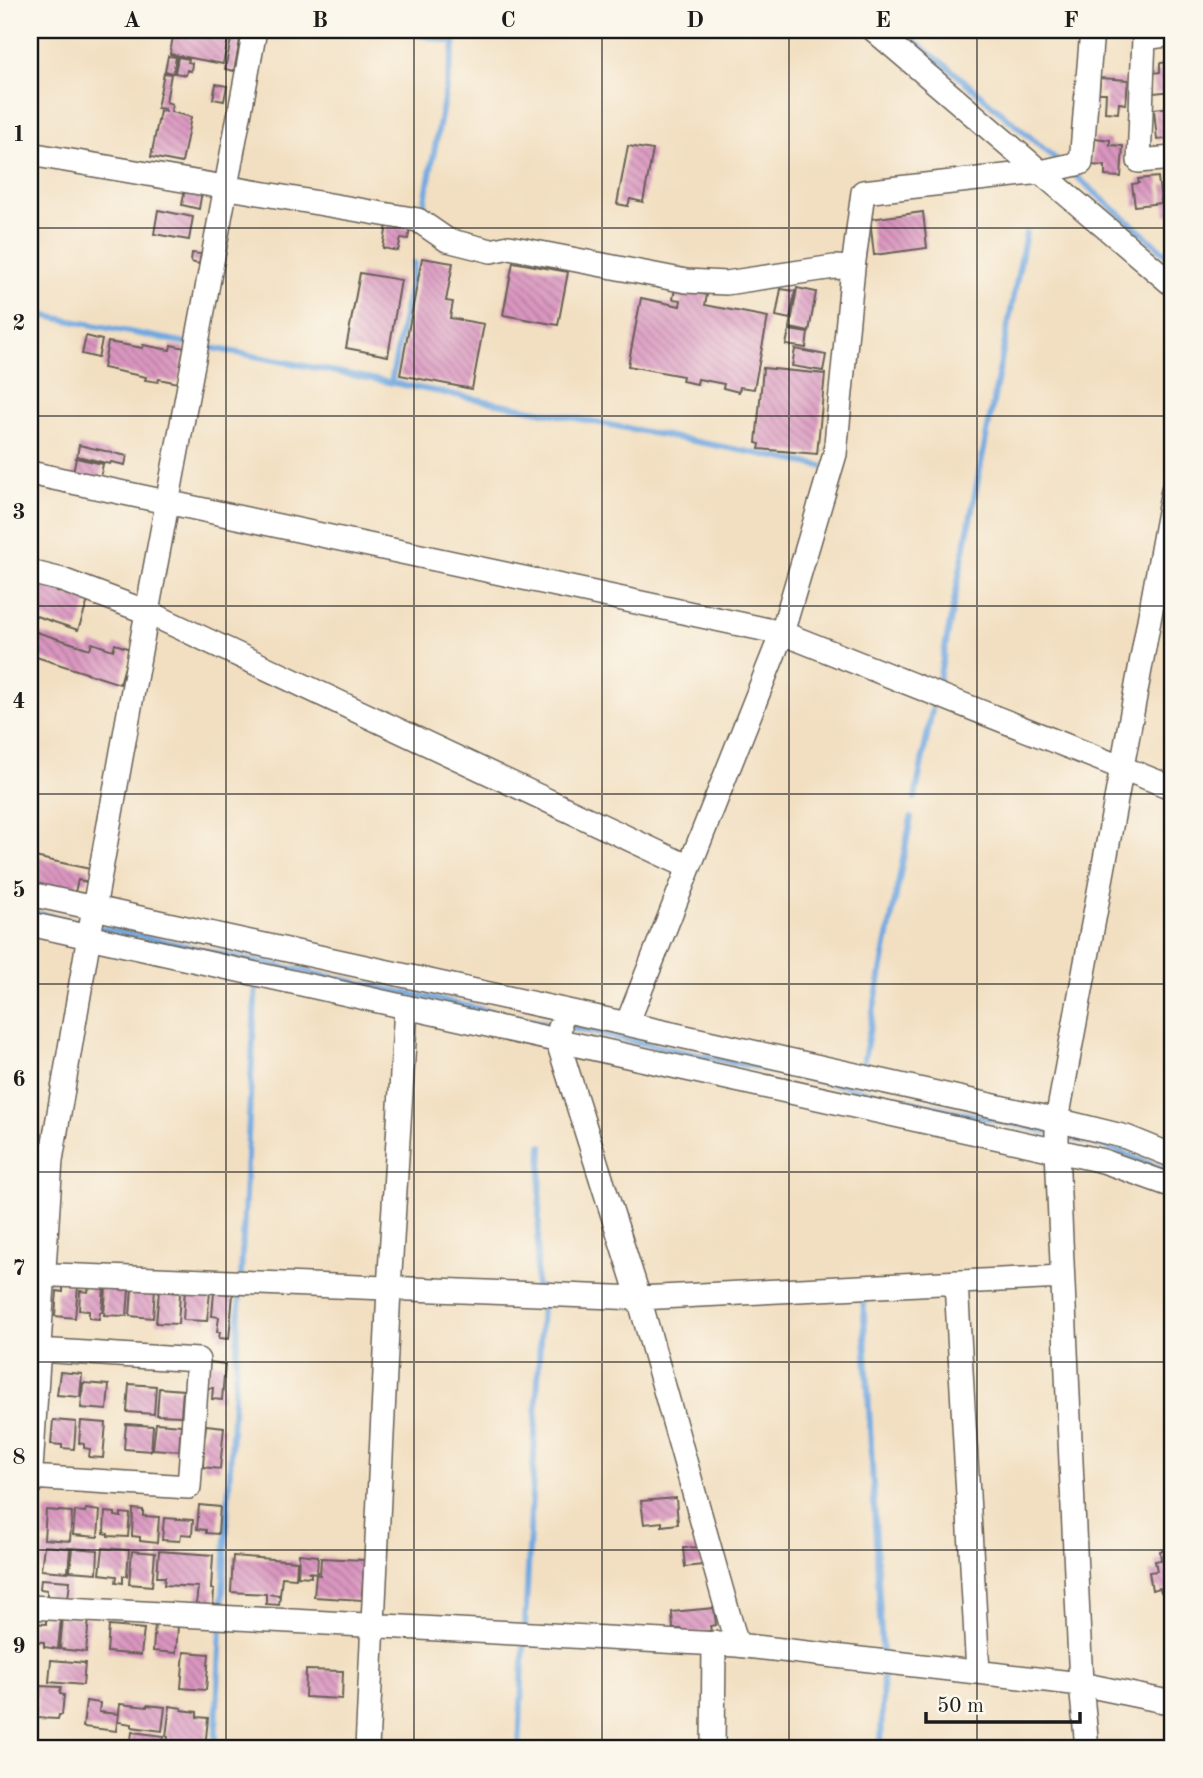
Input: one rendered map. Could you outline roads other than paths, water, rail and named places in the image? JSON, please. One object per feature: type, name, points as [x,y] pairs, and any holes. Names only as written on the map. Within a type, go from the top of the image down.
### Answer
[{"type":"street","points":[[30,1485],[38,1350],[36,1275],[51,1160],[167,501],[255,30]]},
{"type":"street","points":[[874,30],[1045,172],[1173,285]]},
{"type":"street","points":[[626,1024],[782,633],[835,454],[863,192],[1045,172],[1081,163],[1092,30]]},
{"type":"street","points":[[1173,34],[1142,34],[1139,161],[1173,158]]},
{"type":"street","points":[[30,154],[418,220],[447,240],[491,251],[509,247],[686,281],[726,283],[834,267],[853,268]]},
{"type":"street","points":[[30,473],[782,633],[1173,788]]},
{"type":"street","points":[[1087,1748],[1081,1684],[1057,1136],[1173,490]]},
{"type":"street","points":[[30,572],[62,580],[147,612],[689,867]]},
{"type":"street","points":[[30,894],[92,922],[406,1007],[561,1025],[626,1024],[1057,1136],[1103,1161],[1173,1186]]},
{"type":"street","points":[[30,924],[92,922],[1057,1136],[1126,1137],[1173,1156]]},
{"type":"street","points":[[367,1748],[389,1289],[406,1007]]},
{"type":"street","points":[[561,1025],[737,1645]]},
{"type":"street","points":[[36,1275],[639,1298],[1062,1277]]},
{"type":"street","points":[[956,1282],[978,1672]]},
{"type":"street","points":[[30,1477],[189,1487],[198,1360],[38,1350]]},
{"type":"street","points":[[30,1607],[714,1643],[1081,1684],[1173,1703]]},
{"type":"street","points":[[713,1748],[714,1643]]},
{"type":"waterway","points":[[395,30],[455,42]]},
{"type":"waterway","points":[[423,211],[457,30]]},
{"type":"waterway","points":[[898,30],[949,68],[1059,162]]},
{"type":"waterway","points":[[1070,171],[1173,260]]},
{"type":"waterway","points":[[938,684],[1026,233]]},
{"type":"waterway","points":[[391,383],[414,263]]},
{"type":"waterway","points":[[30,313],[187,343]]},
{"type":"waterway","points":[[207,347],[822,466]]},
{"type":"waterway","points":[[915,798],[932,710]]},
{"type":"waterway","points":[[864,1069],[911,818]]},
{"type":"waterway","points":[[30,912],[86,924]]},
{"type":"waterway","points":[[97,927],[555,1025]]},
{"type":"waterway","points":[[241,1274],[256,982],[252,981]]},
{"type":"waterway","points":[[566,1027],[1051,1133]]},
{"type":"waterway","points":[[1061,1136],[1104,1146],[1173,1173]]},
{"type":"waterway","points":[[539,1287],[536,1287],[542,1146]]},
{"type":"waterway","points":[[222,1609],[240,1292]]},
{"type":"waterway","points":[[863,1296],[882,1653]]},
{"type":"waterway","points":[[525,1626],[542,1303]]},
{"type":"waterway","points":[[215,1748],[221,1628]]},
{"type":"waterway","points":[[519,1748],[524,1640]]},
{"type":"waterway","points":[[881,1748],[883,1670]]}]
